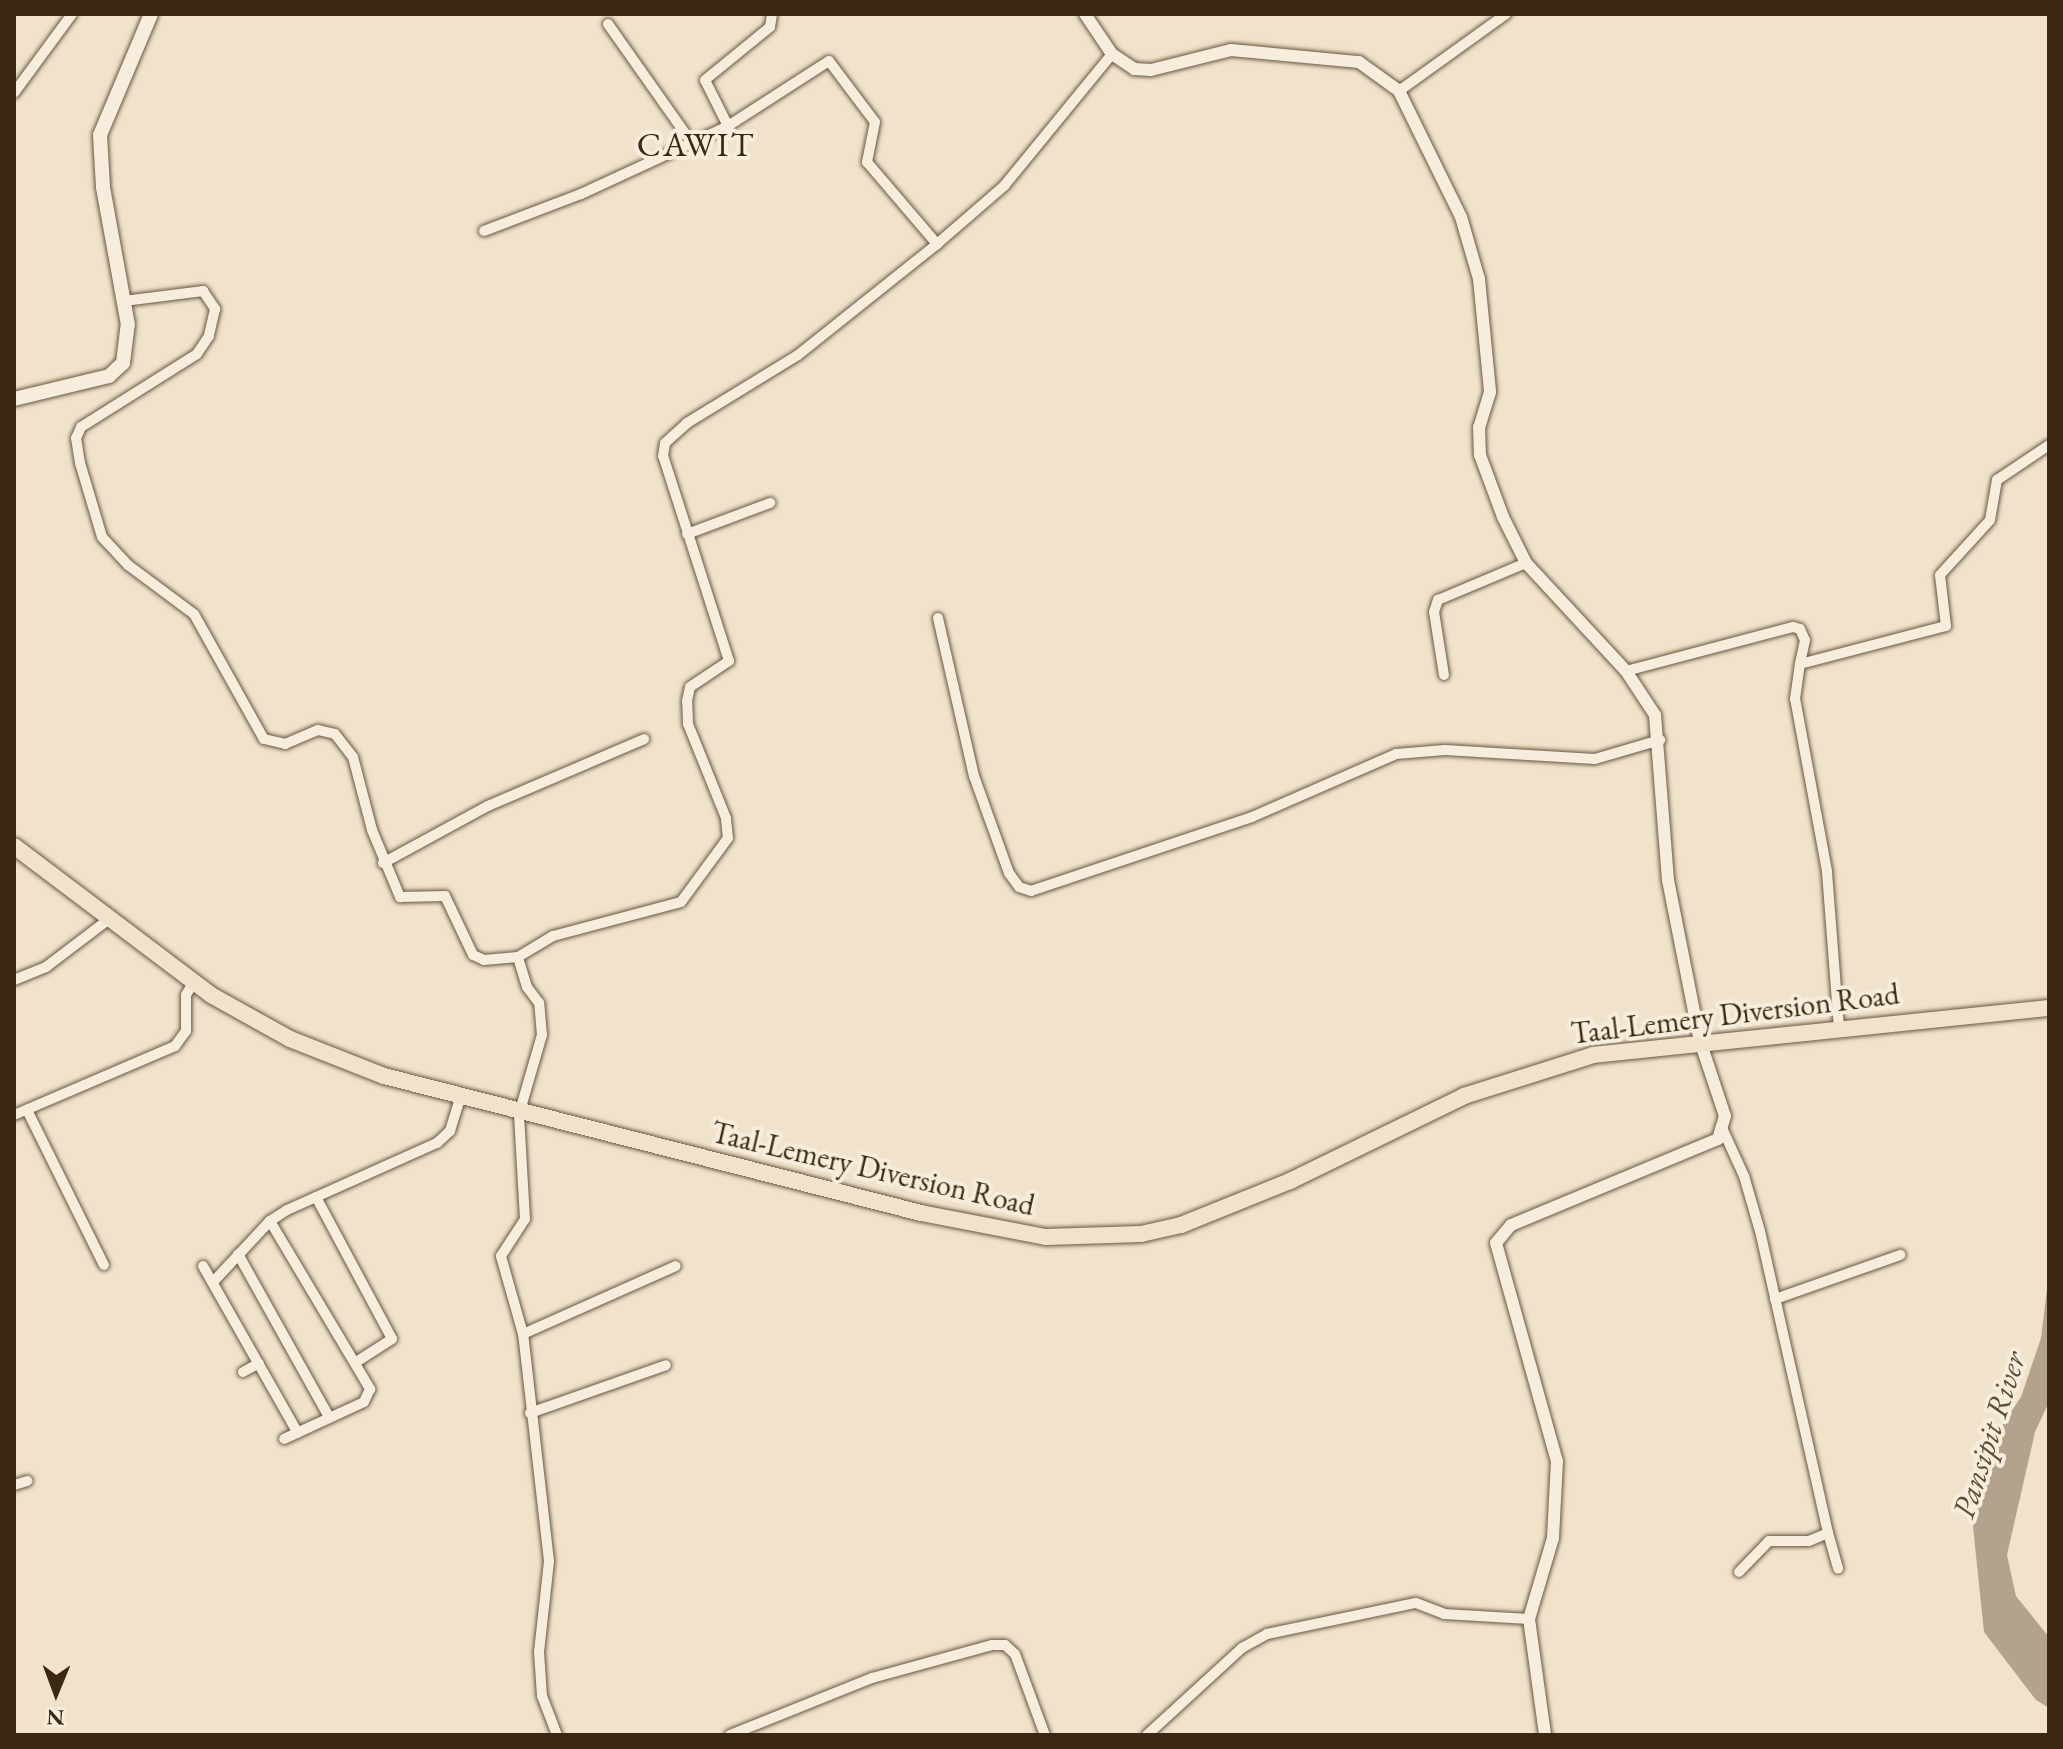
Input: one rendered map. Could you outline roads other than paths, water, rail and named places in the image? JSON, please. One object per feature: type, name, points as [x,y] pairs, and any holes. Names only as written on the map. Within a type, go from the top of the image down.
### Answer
[{"type":"main road","points":[[14,399],[109,376],[123,363],[128,325],[103,187],[100,135],[151,14]]},
{"type":"main road","name":"Taal-Lemery Diversion Road","points":[[14,846],[193,983],[290,1039],[460,1099],[519,1114],[973,1226],[1090,1238],[1141,1234],[1220,1212],[1512,1077],[1593,1055],[1700,1041],[2049,1008]]},
{"type":"street","points":[[14,93],[72,14]]},
{"type":"street","points":[[728,126],[705,80],[770,27],[772,14]]},
{"type":"street","points":[[1085,14],[1112,54],[1134,69],[1151,70],[1231,50],[1359,62],[1399,91],[1461,217],[1479,279],[1490,392],[1479,427],[1480,455],[1526,563],[1626,671],[1655,715],[1660,740],[1668,880],[1700,1041],[1725,1116],[1718,1139],[1636,1177],[1511,1225],[1496,1243],[1557,1461],[1553,1538],[1529,1619],[1545,1735]]},
{"type":"street","points":[[1399,91],[1506,14]]},
{"type":"street","points":[[608,24],[692,143]]},
{"type":"street","points":[[124,301],[203,291],[215,309],[209,336],[197,354],[81,427],[76,438],[80,463],[102,537],[128,565],[194,614],[264,739],[285,744],[318,730],[335,734],[353,757],[383,863],[400,897],[445,896],[473,955],[484,960],[518,957],[553,936],[681,902],[728,838],[726,818],[688,724],[690,687],[729,661],[663,456],[665,443],[687,423],[798,355],[1004,186],[1112,54]]},
{"type":"street","points":[[484,231],[728,126],[818,66],[835,63],[875,122],[867,162],[937,244]]},
{"type":"street","points":[[1800,664],[1946,626],[1940,575],[1990,520],[1997,480],[2049,445]]},
{"type":"street","points":[[687,534],[770,503]]},
{"type":"street","points":[[1444,675],[1434,612],[1438,600],[1526,563]]},
{"type":"street","points":[[938,618],[974,776],[1009,873],[1019,887],[1031,891],[1252,817],[1396,754],[1445,750],[1595,759],[1660,740]]},
{"type":"street","points":[[1626,671],[1793,627],[1800,629],[1805,640],[1795,699],[1825,856],[1839,1028]]},
{"type":"street","points":[[383,863],[488,806],[644,739]]},
{"type":"street","points":[[14,980],[46,967],[108,920]]},
{"type":"street","points":[[518,957],[527,987],[539,1003],[542,1035],[519,1114],[525,1219],[501,1256],[523,1334],[549,1561],[539,1652],[542,1696],[557,1735]]},
{"type":"street","points":[[14,1115],[175,1046],[186,1031],[186,995],[193,983]]},
{"type":"street","points":[[214,1281],[270,1221],[437,1143],[450,1131],[460,1099]]},
{"type":"street","points":[[27,1110],[104,1265]]},
{"type":"street","points":[[1723,1130],[1744,1176],[1838,1569]]},
{"type":"street","points":[[316,1197],[392,1339],[356,1362]]},
{"type":"street","points":[[270,1221],[356,1362],[370,1393],[364,1402],[284,1439]]},
{"type":"street","points":[[238,1254],[329,1417]]},
{"type":"street","points":[[1775,1299],[1900,1255]]},
{"type":"street","points":[[203,1266],[298,1433]]},
{"type":"street","points":[[523,1334],[676,1266]]},
{"type":"street","points":[[243,1372],[259,1363]]},
{"type":"street","points":[[530,1413],[666,1365]]},
{"type":"street","points":[[14,1485],[27,1481]]},
{"type":"street","points":[[1739,1572],[1769,1541],[1809,1541],[1828,1533]]},
{"type":"street","points":[[1147,1735],[1242,1648],[1267,1634],[1416,1603],[1444,1614],[1529,1619]]},
{"type":"street","points":[[730,1735],[759,1719],[927,1659],[1005,1645],[1015,1654],[1045,1735]]},
{"type":"district","name":"CAWIT","points":[[696,145]]},
{"type":"water label","name":"Pansipit River","points":[[1989,1435]]}]
